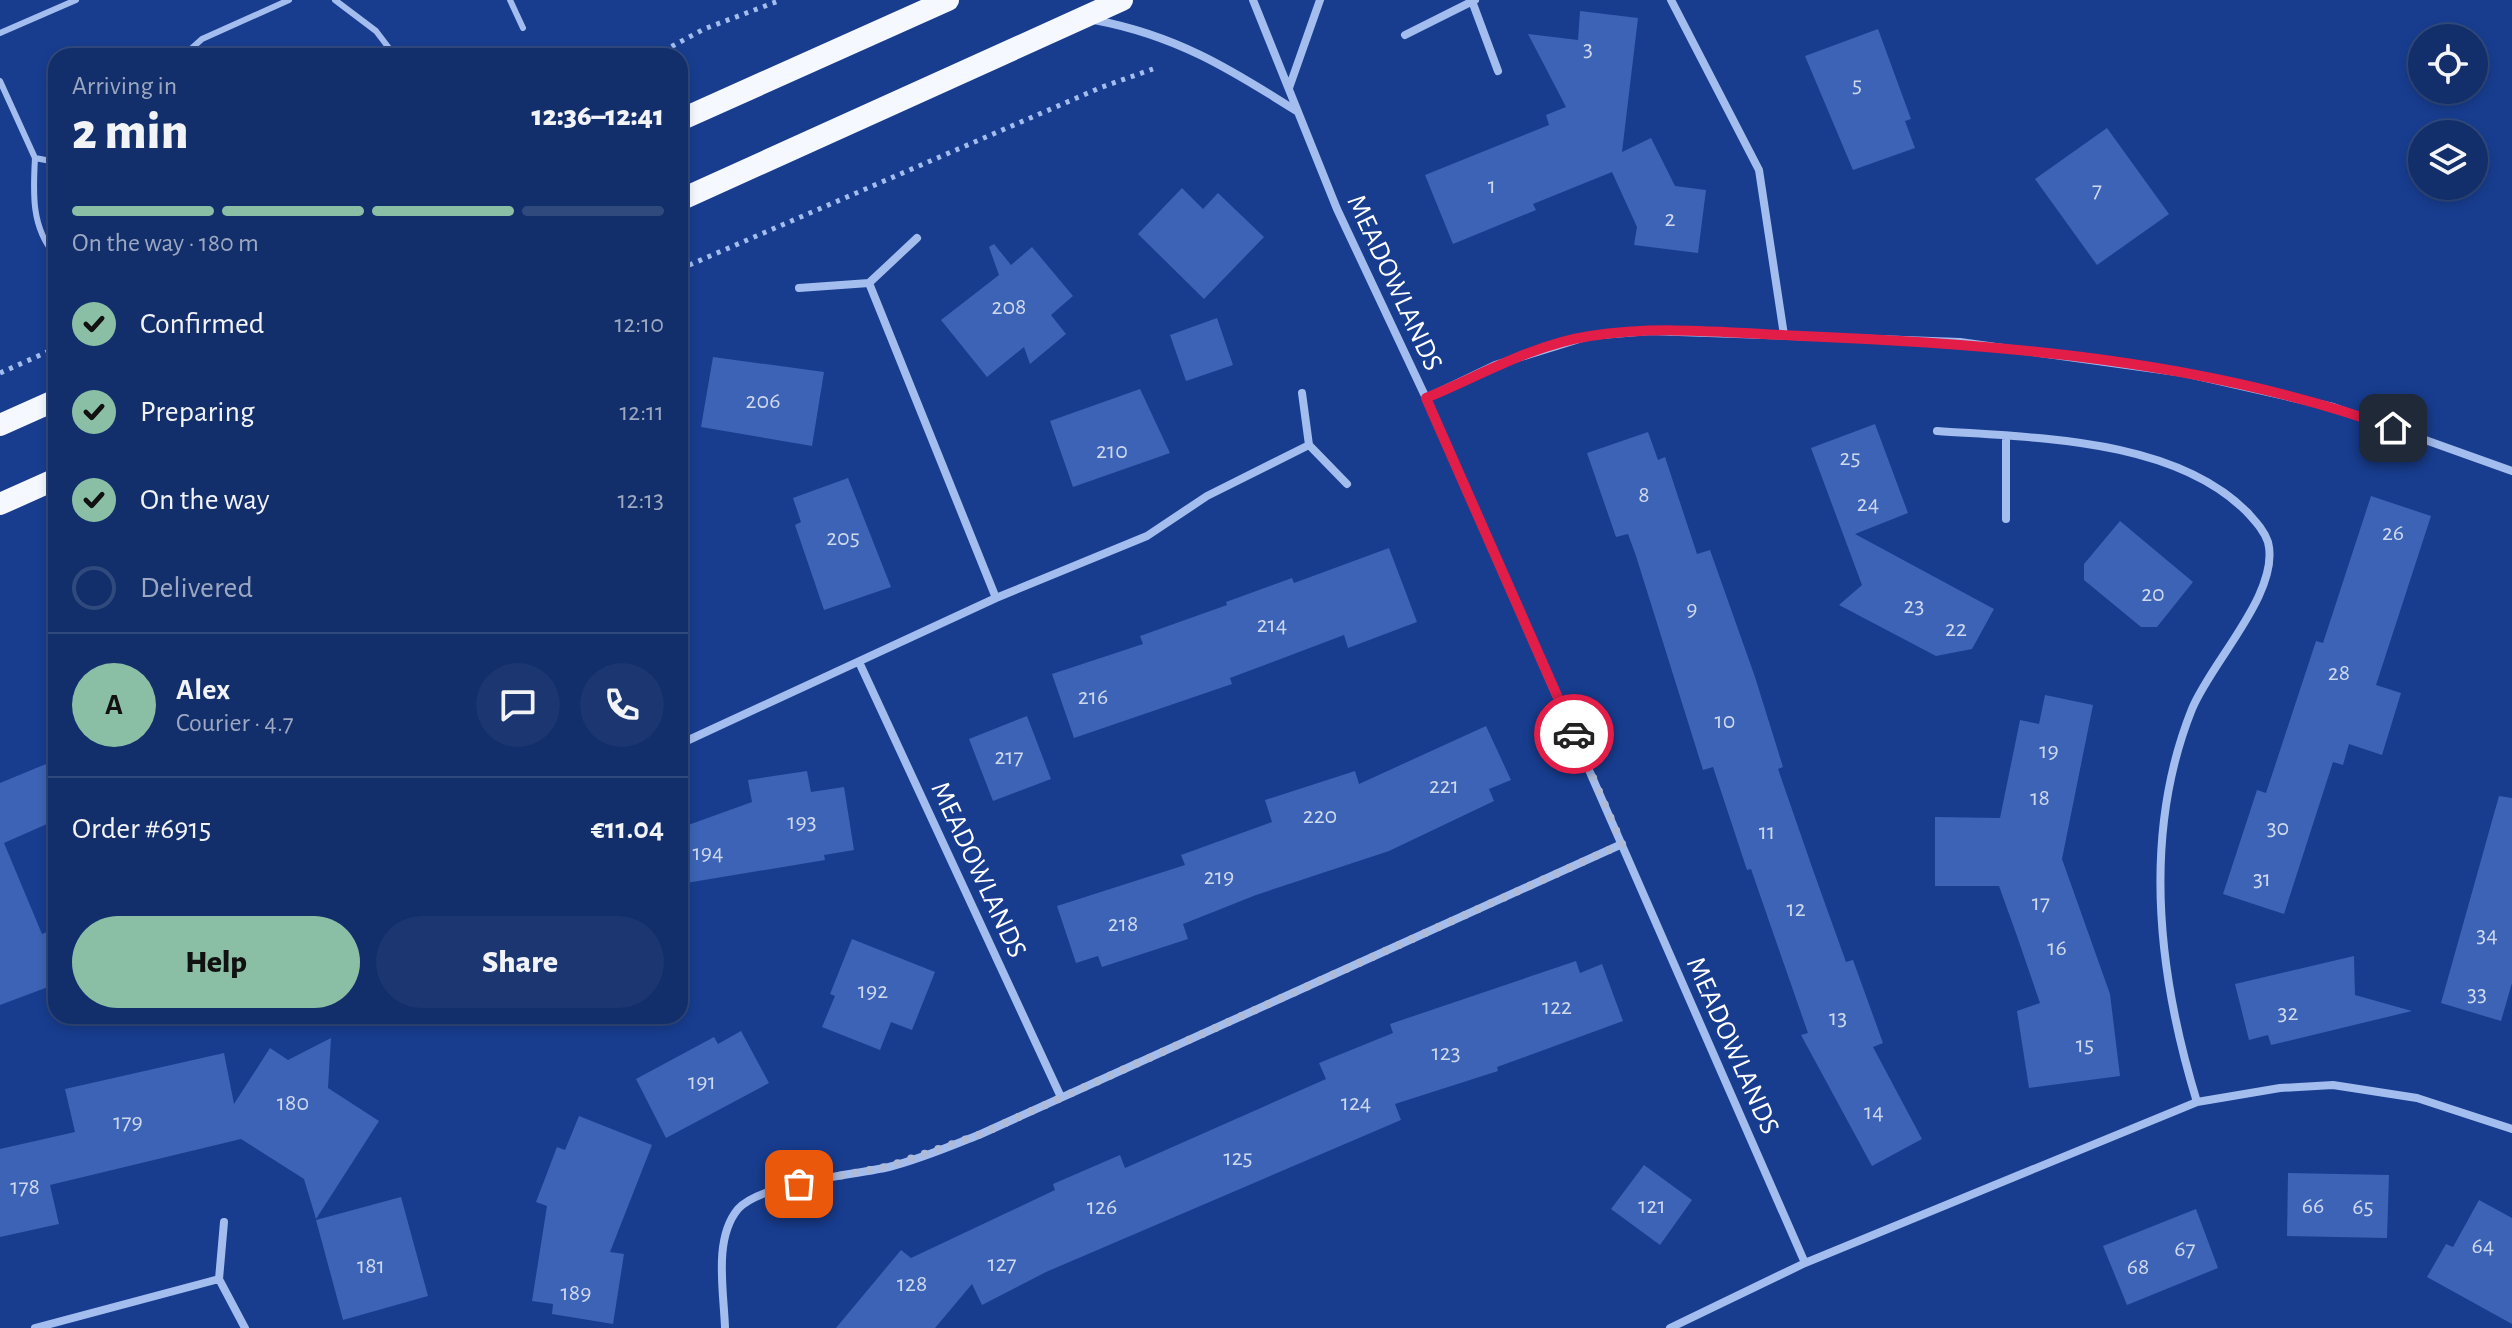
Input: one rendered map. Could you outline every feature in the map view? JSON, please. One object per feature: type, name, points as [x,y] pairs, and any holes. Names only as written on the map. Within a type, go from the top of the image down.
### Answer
[{"type":"highway","points":[[688,116],[948,0]]},
{"type":"highway","points":[[688,196],[1122,0]]},
{"type":"highway","points":[[0,425],[48,404]]},
{"type":"highway","points":[[0,504],[48,483]]},
{"type":"street","name":"MEADOWLANDS","points":[[1253,0],[1337,209],[1426,398],[1805,1263]]},
{"type":"street","points":[[1289,88],[1320,0]]},
{"type":"street","points":[[1671,0],[1759,170],[1784,335]]},
{"type":"street","points":[[1405,35],[1473,1],[1498,71]]},
{"type":"street","points":[[1082,18],[1142,29],[1199,53],[1299,113]]},
{"type":"street","points":[[799,288],[869,283],[917,238]]},
{"type":"street","points":[[869,283],[996,598]]},
{"type":"street","points":[[1426,398],[1495,365],[1589,336],[1650,331],[1960,342],[2184,373],[2333,407],[2512,471]]},
{"type":"street","points":[[1302,393],[1309,445],[1347,484]]},
{"type":"street","points":[[1937,431],[2006,436],[2119,452],[2180,467],[2212,484],[2239,505],[2260,525],[2268,541],[2269,559],[2264,589],[2192,709],[2162,827],[2159,893],[2164,952],[2176,1035],[2197,1102]]},
{"type":"street","points":[[2006,436],[2006,519]]},
{"type":"street","points":[[688,740],[996,598],[1147,536],[1207,496],[1309,445]]},
{"type":"street","name":"MEADOWLANDS","points":[[859,662],[1060,1095]]},
{"type":"street","points":[[725,1328],[723,1253],[729,1226],[739,1208],[754,1197],[935,1153],[1622,844]]},
{"type":"street","points":[[1670,1328],[1805,1263],[2197,1102],[2280,1088],[2333,1085],[2417,1098],[2512,1129]]},
{"type":"street","points":[[224,1222],[219,1279],[245,1328]]},
{"type":"street","points":[[35,1328],[219,1279]]},
{"type":"lane","points":[[0,33],[76,0]]},
{"type":"lane","points":[[192,48],[202,39],[289,0]]},
{"type":"lane","points":[[335,0],[376,31],[389,48]]},
{"type":"lane","points":[[510,0],[523,28]]},
{"type":"lane","points":[[0,81],[35,158],[32,202],[48,247]]},
{"type":"lane","points":[[35,158],[48,160]]},
{"type":"path","points":[[669,48],[704,29],[781,0]]},
{"type":"path","points":[[688,266],[1102,87],[1199,53]]},
{"type":"path","points":[[0,373],[48,352]]},
{"type":"building","points":[[1580,11],[1638,18],[1622,152],[1651,138],[1675,186],[1706,190],[1698,253],[1634,245],[1637,227],[1612,172],[1533,204],[1536,210],[1453,244],[1425,175],[1549,125],[1546,115],[1566,107],[1528,34],[1578,40]]},
{"type":"building","points":[[1878,29],[1911,119],[1905,121],[1915,148],[1853,170],[1805,56]]},
{"type":"building","points":[[2107,128],[2169,214],[2097,265],[2035,179]]},
{"type":"building","points":[[1182,188],[1203,209],[1218,193],[1264,237],[1204,299],[1138,234]]},
{"type":"building","points":[[994,244],[1011,265],[1032,247],[1073,296],[1051,315],[1066,334],[1030,364],[1024,347],[987,377],[941,320],[999,275],[989,247]]},
{"type":"building","points":[[1217,318],[1233,365],[1186,381],[1170,335]]},
{"type":"building","points":[[713,357],[824,372],[812,446],[701,427]]},
{"type":"building","points":[[1140,389],[1170,453],[1073,487],[1050,421]]},
{"type":"building","points":[[1875,424],[1908,513],[1855,534],[1994,609],[1972,649],[1936,656],[1839,605],[1862,585],[1811,448]]},
{"type":"building","points":[[1648,432],[1658,460],[1665,457],[1697,554],[1710,550],[1755,677],[1783,767],[1778,769],[1813,870],[1846,962],[1853,960],[1883,1043],[1873,1047],[1922,1139],[1872,1166],[1801,1035],[1808,1033],[1751,869],[1747,870],[1713,767],[1703,770],[1628,534],[1616,537],[1587,453]]},
{"type":"building","points":[[848,478],[891,587],[824,610],[795,525],[801,522],[793,498]]},
{"type":"building","points":[[2371,496],[2431,516],[2376,685],[2401,693],[2382,755],[2349,744],[2343,765],[2333,762],[2284,914],[2223,894],[2257,790],[2266,793],[2316,641],[2323,643]]},
{"type":"building","points":[[2120,521],[2193,582],[2157,627],[2141,627],[2084,580],[2084,564]]},
{"type":"building","points":[[1389,548],[1417,622],[1348,648],[1344,635],[1230,678],[1232,684],[1074,738],[1052,674],[1143,644],[1140,636],[1227,605],[1226,602],[1292,578],[1294,583]]},
{"type":"building","points":[[2045,695],[2093,705],[2062,859],[2110,994],[2120,1076],[2029,1088],[2017,1011],[2040,1003],[2017,936],[1999,886],[1935,886],[1935,817],[2000,818],[2020,720],[2039,724]]},
{"type":"building","points":[[1027,716],[1051,779],[993,801],[969,739]]},
{"type":"building","points":[[1486,726],[1511,780],[1489,789],[1494,801],[1389,851],[1256,895],[1183,924],[1188,939],[1102,967],[1098,956],[1076,963],[1057,906],[1185,865],[1181,855],[1272,822],[1265,800],[1355,771],[1359,784]]},
{"type":"building","points":[[46,764],[48,769],[48,824],[4,843],[42,934],[48,931],[48,987],[0,1005],[0,783]]},
{"type":"building","points":[[807,771],[811,792],[844,787],[854,850],[824,855],[825,860],[688,883],[688,825],[752,802],[748,780]]},
{"type":"building","points":[[2499,796],[2512,798],[2512,983],[2501,1021],[2441,1003]]},
{"type":"building","points":[[852,939],[935,972],[912,1030],[891,1022],[880,1050],[822,1027],[835,996],[830,994]]},
{"type":"building","points":[[2354,956],[2355,995],[2412,1011],[2271,1045],[2268,1035],[2249,1040],[2235,984]]},
{"type":"building","points":[[1576,961],[1580,973],[1602,964],[1623,1021],[1497,1067],[1498,1071],[1395,1104],[1401,1120],[1046,1272],[982,1305],[972,1284],[935,1328],[836,1328],[901,1250],[911,1258],[1055,1190],[1053,1184],[1120,1155],[1125,1168],[1326,1079],[1319,1063],[1393,1033],[1390,1024]]},
{"type":"building","points":[[741,1031],[769,1083],[666,1138],[636,1079],[714,1037],[718,1044]]},
{"type":"building","points":[[331,1038],[328,1088],[379,1121],[316,1219],[304,1179],[241,1139],[50,1185],[59,1224],[0,1237],[0,1149],[75,1132],[65,1089],[224,1053],[234,1104],[270,1048],[288,1060]]},
{"type":"building","points":[[579,1116],[652,1145],[610,1252],[624,1254],[613,1324],[552,1314],[553,1304],[532,1301],[547,1206],[536,1202],[557,1147],[565,1150]]},
{"type":"building","points":[[1644,1165],[1692,1200],[1660,1245],[1611,1209]]},
{"type":"building","points":[[2288,1173],[2389,1175],[2387,1238],[2287,1236]]},
{"type":"building","points":[[401,1197],[428,1296],[343,1320],[316,1220]]},
{"type":"building","points":[[2479,1200],[2512,1218],[2512,1324],[2427,1277],[2446,1244],[2453,1247]]},
{"type":"building","points":[[2196,1209],[2218,1268],[2127,1305],[2103,1246]]},
{"type":"way so far","points":[[799,1184],[890,1166],[935,1153],[981,1134],[1060,1095],[1622,844],[1574,734]]},
{"type":"route","points":[[1574,734],[1426,398],[1495,365],[1589,336],[1650,331],[1960,342],[2184,373],[2333,407],[2393,428]]}]
